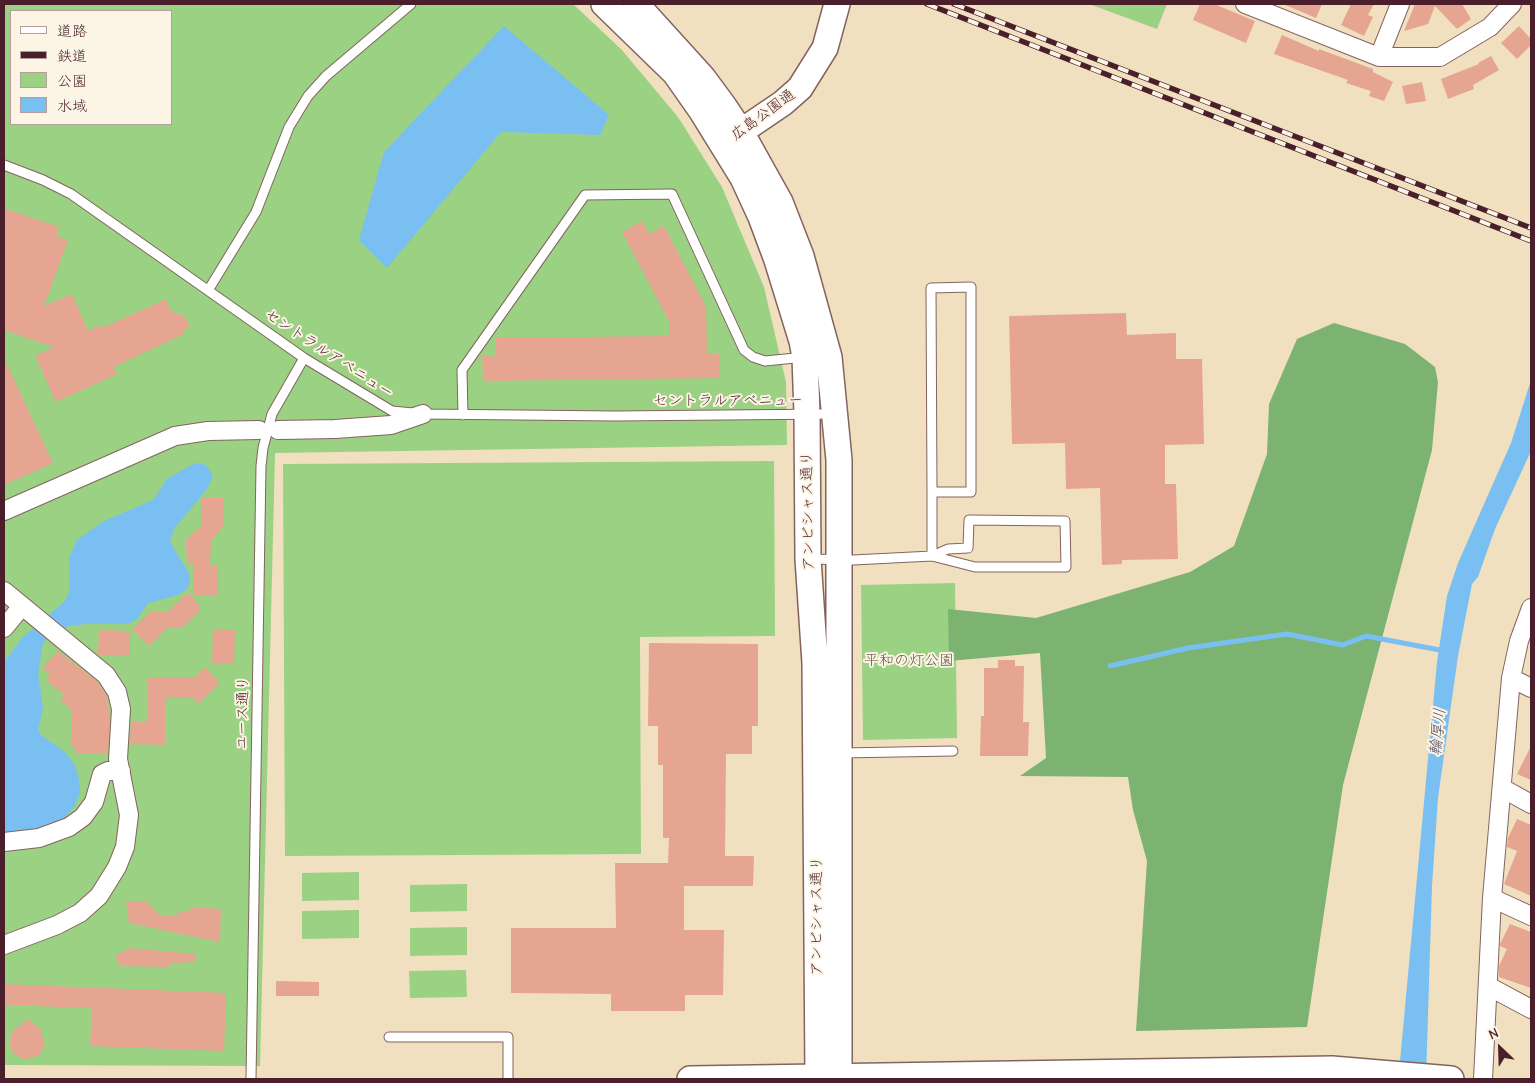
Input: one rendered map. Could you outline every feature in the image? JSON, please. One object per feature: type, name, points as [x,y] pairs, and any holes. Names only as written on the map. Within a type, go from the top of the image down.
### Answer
[{"type":"street","name":"アンビシャス通り","points":[[604,4],[675,73],[732,138],[780,202],[801,256],[829,357],[839,460],[840,559],[828,753],[828,1078]]},
{"type":"street","name":"アンビシャス通り","points":[[636,4],[703,78],[732,138],[743,178],[761,217],[793,308],[805,357],[808,559],[815,663],[828,753]]},
{"type":"street","name":"広島公園通","points":[[732,138],[783,103],[800,88],[811,74],[825,48],[837,4]]},
{"type":"street","points":[[1244,4],[1284,10],[1379,57],[1440,57],[1490,27],[1512,4]]},
{"type":"street","points":[[1379,57],[1400,4]]},
{"type":"street","points":[[278,430],[336,429],[390,425],[423,414]]},
{"type":"street","points":[[4,511],[157,442],[175,436],[208,431],[259,430]]},
{"type":"street","points":[[4,591],[106,675],[117,692],[121,709],[117,746],[127,798],[129,829],[125,847],[99,896],[80,913],[57,925],[4,945]]},
{"type":"street","points":[[4,628],[22,606]]},
{"type":"street","points":[[1483,1079],[1492,898],[1511,678],[1519,641],[1531,608]]},
{"type":"street","points":[[1511,678],[1531,688]]},
{"type":"street","points":[[4,842],[39,838],[69,827],[83,817],[94,802],[102,774],[108,771],[121,771]]},
{"type":"street","points":[[1502,788],[1531,804]]},
{"type":"street","points":[[1492,898],[1531,916]]},
{"type":"street","points":[[1488,986],[1531,1009]]},
{"type":"street","points":[[690,1079],[1332,1069],[1451,1079]]},
{"type":"lane","points":[[209,289],[256,212],[289,126],[308,96],[326,76],[411,4]]},
{"type":"lane","name":"セントラルアベニュー","points":[[4,165],[43,180],[71,194],[209,289],[304,358],[392,411],[463,415],[836,414]]},
{"type":"lane","points":[[463,415],[462,370],[585,195],[672,194],[744,350],[766,361],[805,357]]},
{"type":"lane","points":[[932,492],[971,492],[970,288],[931,288],[932,556]]},
{"type":"lane","name":"ユース通り","points":[[251,1079],[261,466],[263,448],[272,414],[304,358]]},
{"type":"lane","points":[[808,559],[932,556],[975,567],[1066,567],[1065,521],[969,520],[968,548],[948,549],[932,556]]},
{"type":"lane","points":[[828,753],[953,750]]},
{"type":"lane","points":[[389,1037],[508,1036],[508,1079]]},
{"type":"green space","points":[[4,4],[573,4],[621,49],[678,117],[722,187],[764,287],[786,382],[787,445],[275,453],[260,1066],[4,1065]]},
{"type":"green space","points":[[1089,4],[1167,4],[1157,29]]},
{"type":"green space","points":[[1334,323],[1405,344],[1435,367],[1438,382],[1432,450],[1343,785],[1307,1027],[1136,1031],[1147,861],[1133,810],[1128,777],[1020,776],[1046,758],[1040,653],[949,661],[948,609],[1036,618],[1190,572],[1234,546],[1267,454],[1269,404],[1297,339]]},
{"type":"green space","points":[[774,461],[775,636],[640,637],[641,854],[285,856],[283,464]]},
{"type":"green space","name":"平和の灯公園","points":[[955,583],[957,738],[863,740],[861,585]]},
{"type":"green space","points":[[359,872],[359,900],[302,901],[302,873]]},
{"type":"green space","points":[[467,884],[467,911],[410,912],[410,885]]},
{"type":"green space","points":[[359,910],[359,938],[302,939],[302,911]]},
{"type":"green space","points":[[467,927],[467,955],[410,956],[410,928]]},
{"type":"green space","points":[[466,970],[467,997],[410,998],[409,971]]},
{"type":"water","points":[[504,26],[609,115],[600,135],[501,132],[387,268],[359,240],[384,152]]},
{"type":"water","name":"輪厚川","points":[[1531,380],[1531,451],[1495,529],[1478,577],[1472,584],[1458,656],[1438,798],[1432,886],[1426,1079],[1399,1072],[1437,662],[1447,596],[1458,563],[1511,443]]},
{"type":"water","points":[[195,463],[206,465],[213,476],[207,489],[174,529],[170,542],[190,575],[187,589],[178,595],[148,603],[138,618],[129,624],[69,626],[58,631],[43,643],[38,673],[43,709],[38,730],[41,735],[65,752],[74,764],[78,773],[80,792],[75,806],[61,821],[39,830],[4,836],[4,662],[22,638],[64,602],[69,592],[69,558],[77,540],[104,521],[153,500],[167,479]]},
{"type":"building","points":[[1200,4],[1214,4],[1255,21],[1246,43],[1193,20]]},
{"type":"building","points":[[1283,4],[1322,4],[1316,18]]},
{"type":"building","points":[[1351,4],[1374,4],[1368,15],[1373,17],[1364,36],[1341,25]]},
{"type":"building","points":[[1415,4],[1462,4],[1471,19],[1457,29],[1435,6],[1428,24],[1404,31]]},
{"type":"building","points":[[1519,26],[1531,39],[1531,45],[1517,59],[1501,43]]},
{"type":"building","points":[[1282,35],[1319,51],[1319,49],[1373,69],[1373,72],[1393,82],[1384,101],[1369,96],[1371,91],[1346,83],[1348,80],[1274,54]]},
{"type":"building","points":[[1491,56],[1499,70],[1473,85],[1474,89],[1448,99],[1441,79],[1479,64]]},
{"type":"building","points":[[1422,82],[1426,101],[1406,104],[1402,86]]},
{"type":"building","points":[[4,208],[59,227],[56,236],[68,240],[44,306],[72,294],[88,331],[100,325],[102,328],[166,299],[170,310],[185,317],[190,327],[182,331],[184,334],[113,367],[117,374],[56,402],[35,356],[54,347],[4,330]]},
{"type":"building","points":[[642,221],[649,234],[664,226],[706,307],[707,354],[720,354],[720,378],[483,381],[482,356],[496,356],[496,338],[669,336],[669,321],[622,232]]},
{"type":"building","points":[[1126,313],[1127,335],[1176,333],[1176,359],[1202,359],[1204,444],[1165,445],[1165,484],[1176,484],[1178,559],[1122,560],[1122,564],[1102,565],[1100,488],[1066,489],[1065,443],[1012,444],[1009,316]]},
{"type":"building","points":[[4,358],[53,463],[4,485]]},
{"type":"building","points":[[201,498],[224,498],[224,525],[211,541],[210,565],[218,565],[218,596],[193,596],[193,563],[187,563],[186,540],[201,526]]},
{"type":"building","points":[[188,593],[200,606],[200,611],[182,628],[167,628],[149,646],[132,629],[151,611],[167,612]]},
{"type":"building","points":[[99,630],[130,631],[130,655],[98,655]]},
{"type":"building","points":[[213,630],[235,630],[234,664],[212,664]]},
{"type":"building","points":[[649,643],[758,644],[758,726],[752,726],[752,754],[726,754],[725,856],[754,856],[753,886],[684,886],[684,930],[724,930],[723,995],[685,995],[685,1011],[611,1011],[611,994],[511,993],[511,928],[616,928],[615,863],[668,863],[669,838],[663,838],[663,765],[658,765],[658,726],[648,726]]},
{"type":"building","points":[[58,651],[98,682],[107,696],[110,721],[108,753],[75,753],[75,748],[71,748],[72,710],[60,700],[64,695],[46,680],[50,676],[43,667]]},
{"type":"building","points":[[998,660],[1015,660],[1015,666],[1024,666],[1023,722],[1029,722],[1028,756],[980,756],[981,716],[984,716],[984,668],[998,668]]},
{"type":"building","points":[[205,667],[220,683],[198,704],[193,698],[166,698],[165,745],[130,744],[131,722],[146,722],[148,719],[148,677],[195,677]]},
{"type":"building","points":[[1531,746],[1531,780],[1517,774]]},
{"type":"building","points":[[1517,819],[1531,825],[1531,896],[1504,884],[1517,851],[1507,847],[1508,838]]},
{"type":"building","points":[[126,901],[146,901],[159,915],[178,916],[179,912],[189,912],[189,907],[221,909],[220,942],[129,923]]},
{"type":"building","points":[[1510,924],[1531,932],[1531,988],[1499,977],[1499,966],[1507,949],[1500,946],[1500,944]]},
{"type":"building","points":[[129,948],[195,954],[195,962],[169,963],[169,967],[120,966],[115,956]]},
{"type":"building","points":[[276,981],[319,982],[319,996],[276,996]]},
{"type":"building","points":[[4,984],[226,993],[224,1051],[90,1046],[92,1008],[4,1005]]},
{"type":"building","points":[[28,1019],[41,1030],[45,1046],[39,1055],[25,1060],[12,1052],[9,1040],[14,1030]]},
{"type":"waterway","points":[[1110,666],[1188,648],[1287,634],[1343,645],[1366,636],[1445,651]]},
{"type":"railway","points":[[927,4],[1531,241]]},
{"type":"railway","points":[[954,4],[1531,228]]}]
